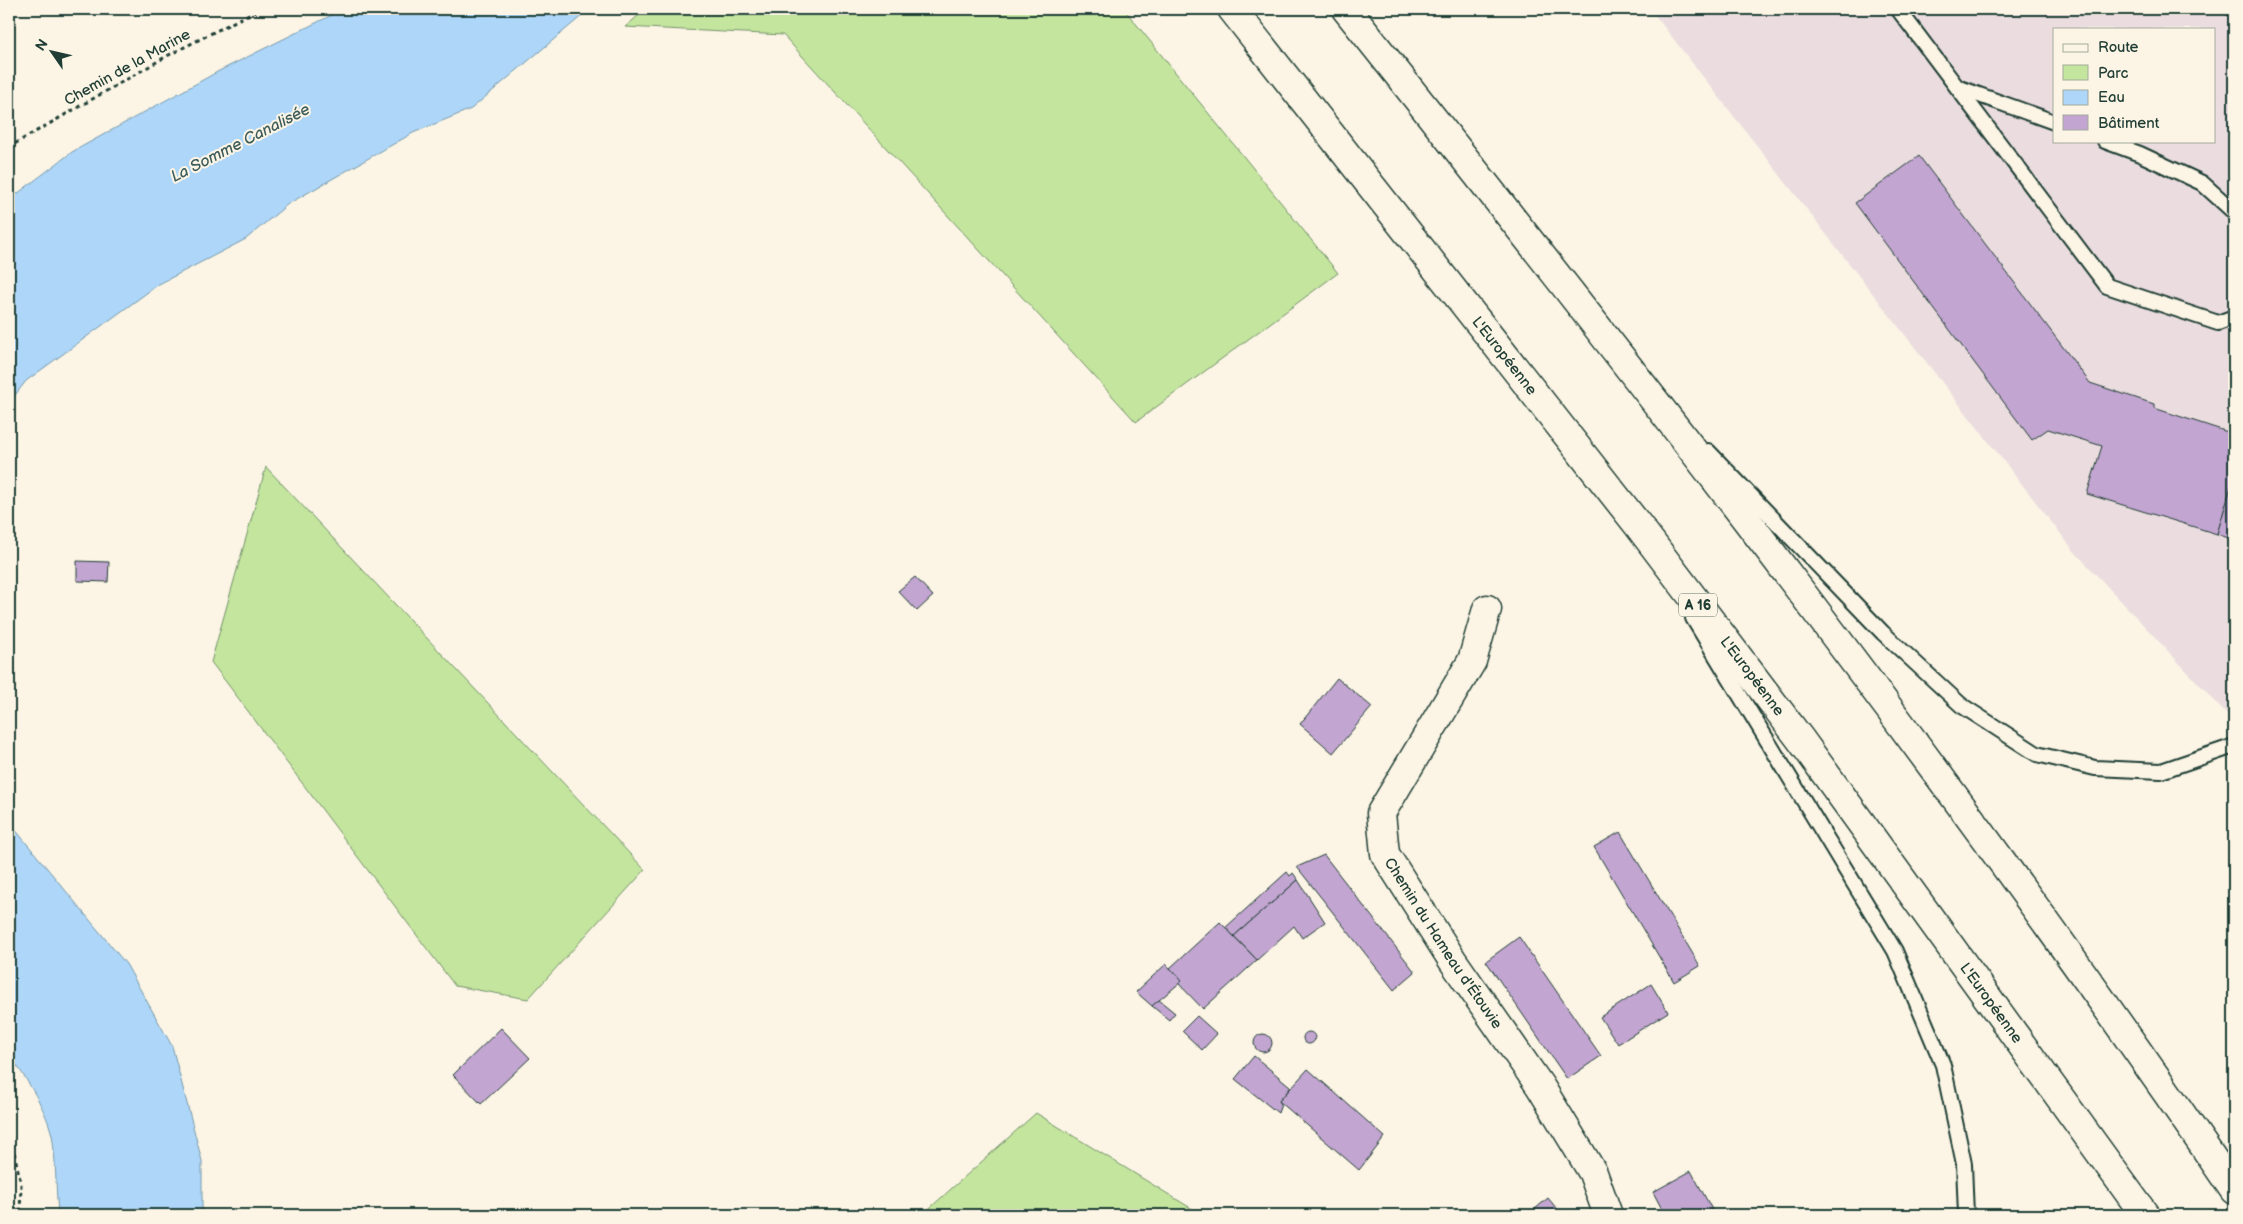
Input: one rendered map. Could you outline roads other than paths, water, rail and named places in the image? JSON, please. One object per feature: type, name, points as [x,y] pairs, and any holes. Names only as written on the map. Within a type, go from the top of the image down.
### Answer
[{"type":"main road","name":"L'Européenne","points":[[1232,9],[1638,525],[1800,740],[2145,1215]]},
{"type":"main road","points":[[1346,9],[1636,376],[1870,685],[2100,996],[2234,1190]]},
{"type":"main road","name":"Chemin du Hameau d'Étouvie","points":[[1487,608],[1472,661],[1381,813],[1385,854],[1453,962],[1549,1102],[1593,1173],[1608,1215]]},
{"type":"lane","points":[[1898,9],[2107,286],[2218,323],[2234,316]]},
{"type":"lane","points":[[1956,86],[2053,122]]},
{"type":"lane","points":[[2108,142],[2140,154],[2202,183],[2234,212]]},
{"type":"lane","points":[[1636,376],[1883,633],[1961,705],[2037,754],[2096,768],[2161,771],[2234,746]]},
{"type":"lane","points":[[1638,525],[1895,952],[1942,1065],[1964,1164],[1966,1215]]},
{"type":"water","name":"La Somme Canalisée","points":[[344,9],[590,9],[471,109],[413,133],[288,204],[246,239],[159,284],[26,381],[9,403],[9,200],[72,152],[219,71]]},
{"type":"water","points":[[9,822],[126,964],[172,1046],[202,1161],[202,1215],[58,1215],[51,1130],[36,1096],[9,1055]]}]
